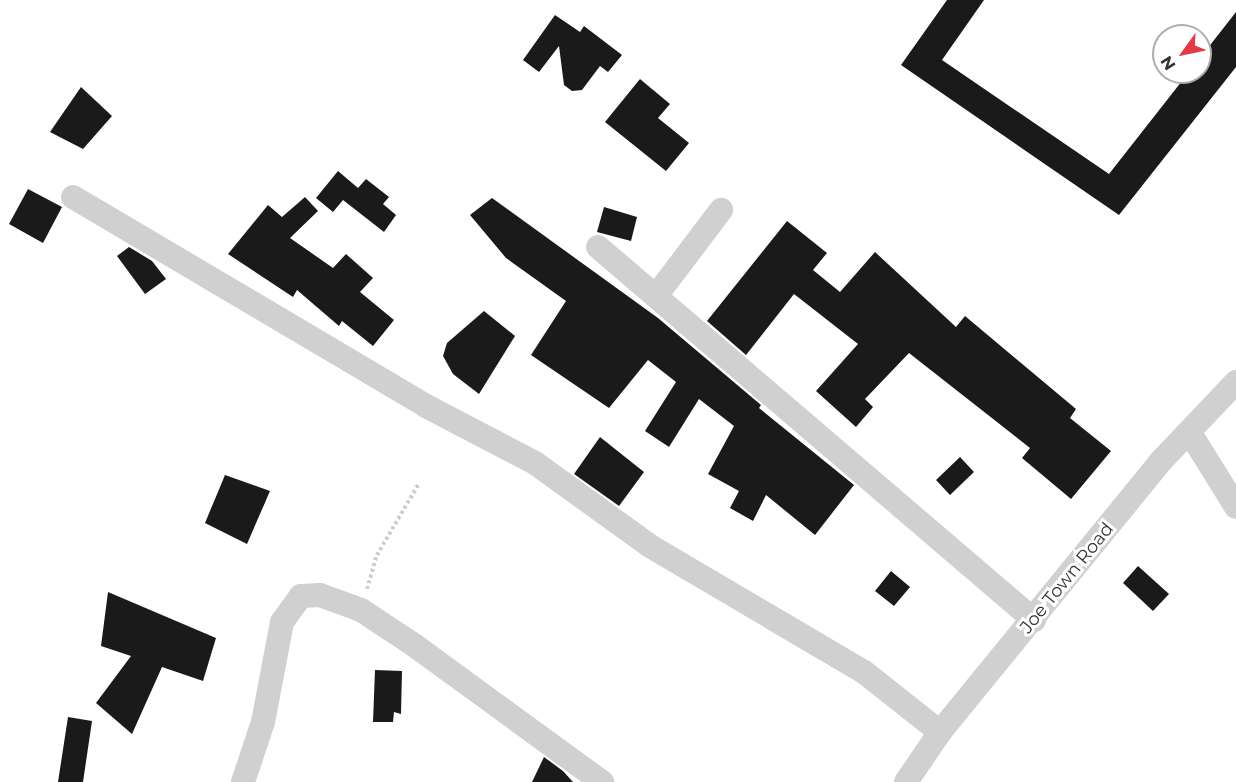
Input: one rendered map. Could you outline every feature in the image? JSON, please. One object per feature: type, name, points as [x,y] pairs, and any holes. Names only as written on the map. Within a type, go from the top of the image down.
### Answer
[{"type":"street","points":[[73,197],[426,406],[535,463],[650,546],[864,672],[940,732]]},
{"type":"street","points":[[656,296],[721,210]]},
{"type":"street","points":[[598,247],[1034,620]]},
{"type":"street","name":"Joe Town Road","points":[[906,782],[940,732],[1034,620],[1161,461],[1236,382]]},
{"type":"street","points":[[1190,433],[1236,507]]},
{"type":"street","points":[[243,782],[262,722],[282,622],[301,596],[320,595],[361,610],[602,782]]},
{"type":"path","points":[[361,610],[377,555],[418,485]]},
{"type":"building","points":[[947,0],[984,0],[942,60],[1109,174],[1180,84],[1212,84],[1212,43],[1236,12],[1236,67],[1119,215],[901,65]]},
{"type":"building","points":[[555,15],[580,32],[584,26],[622,55],[608,72],[600,66],[582,90],[572,91],[564,85],[559,46],[539,72],[523,60]]},
{"type":"building","points":[[640,79],[670,104],[658,118],[689,143],[666,171],[605,122]]},
{"type":"building","points":[[81,87],[112,116],[83,149],[50,132]]},
{"type":"building","points":[[338,171],[358,188],[366,179],[389,197],[383,204],[396,215],[384,232],[343,200],[333,212],[316,198]]},
{"type":"building","points":[[28,189],[62,207],[43,243],[9,224]]},
{"type":"building","points":[[305,197],[318,211],[290,238],[333,268],[346,254],[373,278],[360,292],[394,320],[373,346],[342,321],[339,326],[297,290],[293,297],[228,254],[268,205],[282,217]]},
{"type":"building","points":[[492,198],[658,318],[761,405],[759,408],[854,485],[815,535],[766,495],[753,521],[730,508],[739,491],[708,474],[734,426],[699,399],[669,447],[645,431],[676,382],[648,360],[609,408],[531,355],[566,301],[506,258],[470,215]]},
{"type":"building","points":[[604,207],[637,217],[631,241],[597,232]]},
{"type":"building","points":[[787,221],[827,253],[813,270],[840,292],[875,252],[956,327],[965,316],[1076,409],[1070,418],[1111,451],[1071,499],[1022,458],[1030,448],[909,353],[865,399],[873,407],[856,427],[816,391],[858,344],[794,294],[746,355],[707,321]]},
{"type":"building","points":[[129,247],[152,261],[166,279],[145,294],[117,256]]},
{"type":"building","points":[[484,311],[515,336],[479,394],[453,374],[443,356],[447,343]]},
{"type":"building","points":[[600,437],[644,472],[619,506],[574,474]]},
{"type":"building","points":[[960,457],[974,472],[950,495],[936,480]]},
{"type":"building","points":[[225,475],[270,491],[247,544],[205,523]]},
{"type":"building","points":[[1138,566],[1169,594],[1153,611],[1123,583]]},
{"type":"building","points":[[891,571],[910,587],[894,606],[875,591]]},
{"type":"building","points":[[108,592],[216,638],[203,681],[162,667],[132,734],[96,703],[131,656],[101,646]]},
{"type":"building","points":[[375,670],[402,671],[401,714],[394,712],[393,722],[373,722]]},
{"type":"building","points":[[68,717],[92,721],[83,782],[58,782]]},
{"type":"building","points":[[544,757],[563,771],[573,782],[532,782]]}]
